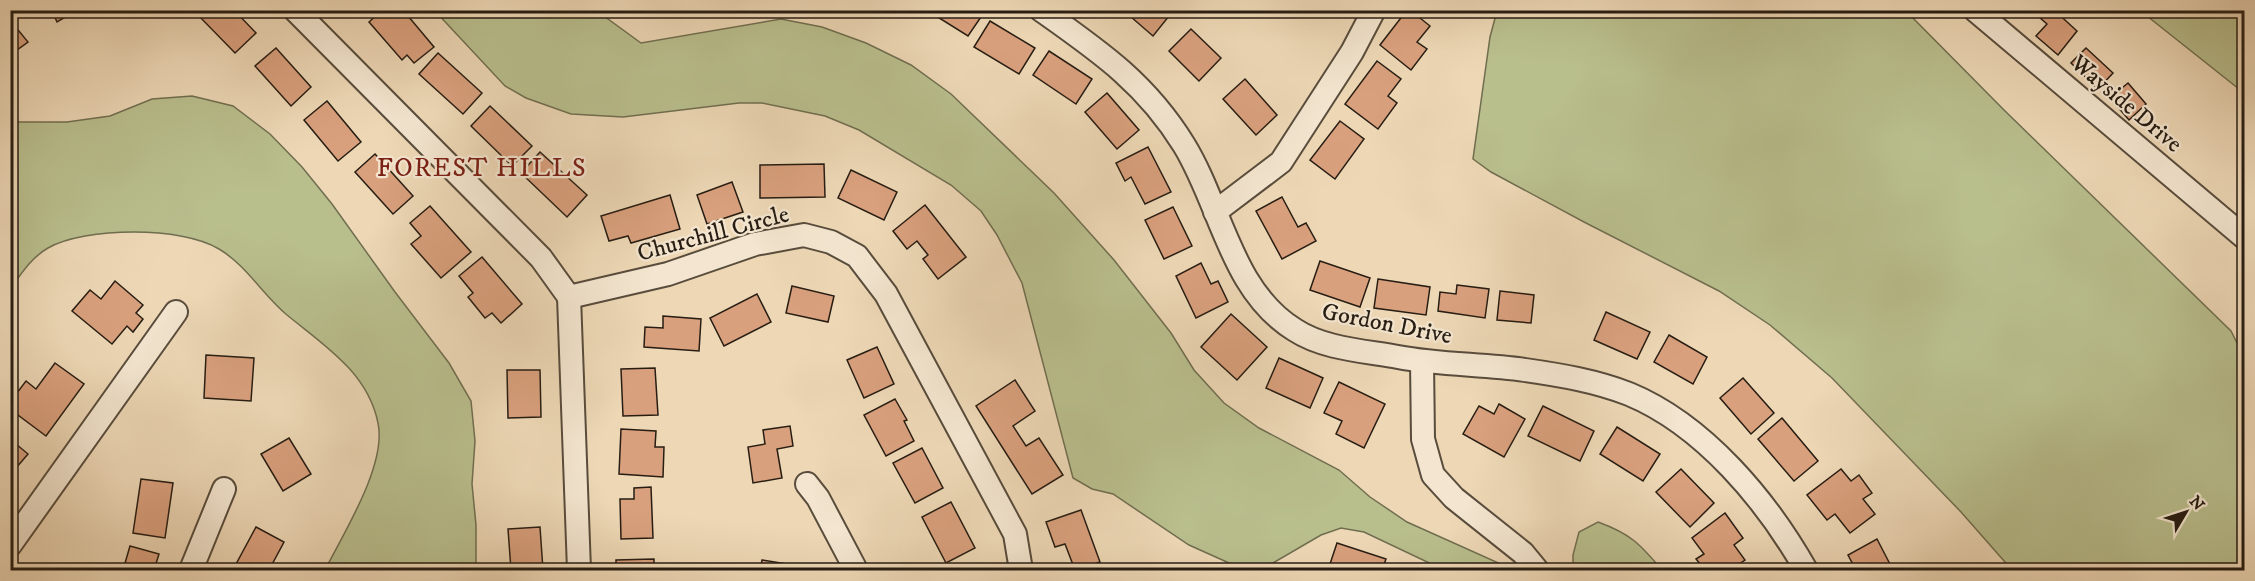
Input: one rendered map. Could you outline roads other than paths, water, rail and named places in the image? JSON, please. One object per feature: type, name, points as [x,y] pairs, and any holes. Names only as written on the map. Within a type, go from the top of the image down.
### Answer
[{"type":"street","points":[[295,10],[541,258],[569,297],[579,570]]},
{"type":"street","name":"Gordon Drive","points":[[1041,10],[1115,63],[1139,87],[1185,146],[1241,269],[1266,307],[1283,322],[1297,332],[1323,342],[1422,362],[1522,369],[1595,382],[1654,406],[1684,425],[1709,446],[1749,489],[1791,545],[1806,570]]},
{"type":"street","points":[[1215,212],[1281,162],[1352,52],[1374,10]]},
{"type":"street","name":"Wayside Drive","points":[[1975,10],[2244,237]]},
{"type":"street","name":"Churchill Circle","points":[[569,297],[668,274],[755,244],[804,235],[831,242],[857,256],[886,294],[1015,534],[1021,570]]},
{"type":"street","points":[[10,544],[176,312]]},
{"type":"street","points":[[1422,362],[1423,440],[1433,475],[1454,498],[1523,553],[1537,570]]},
{"type":"street","points":[[807,484],[818,498],[856,570]]},
{"type":"street","points":[[191,570],[224,489]]},
{"type":"district","name":"FOREST HILLS","points":[[482,167]]}]
